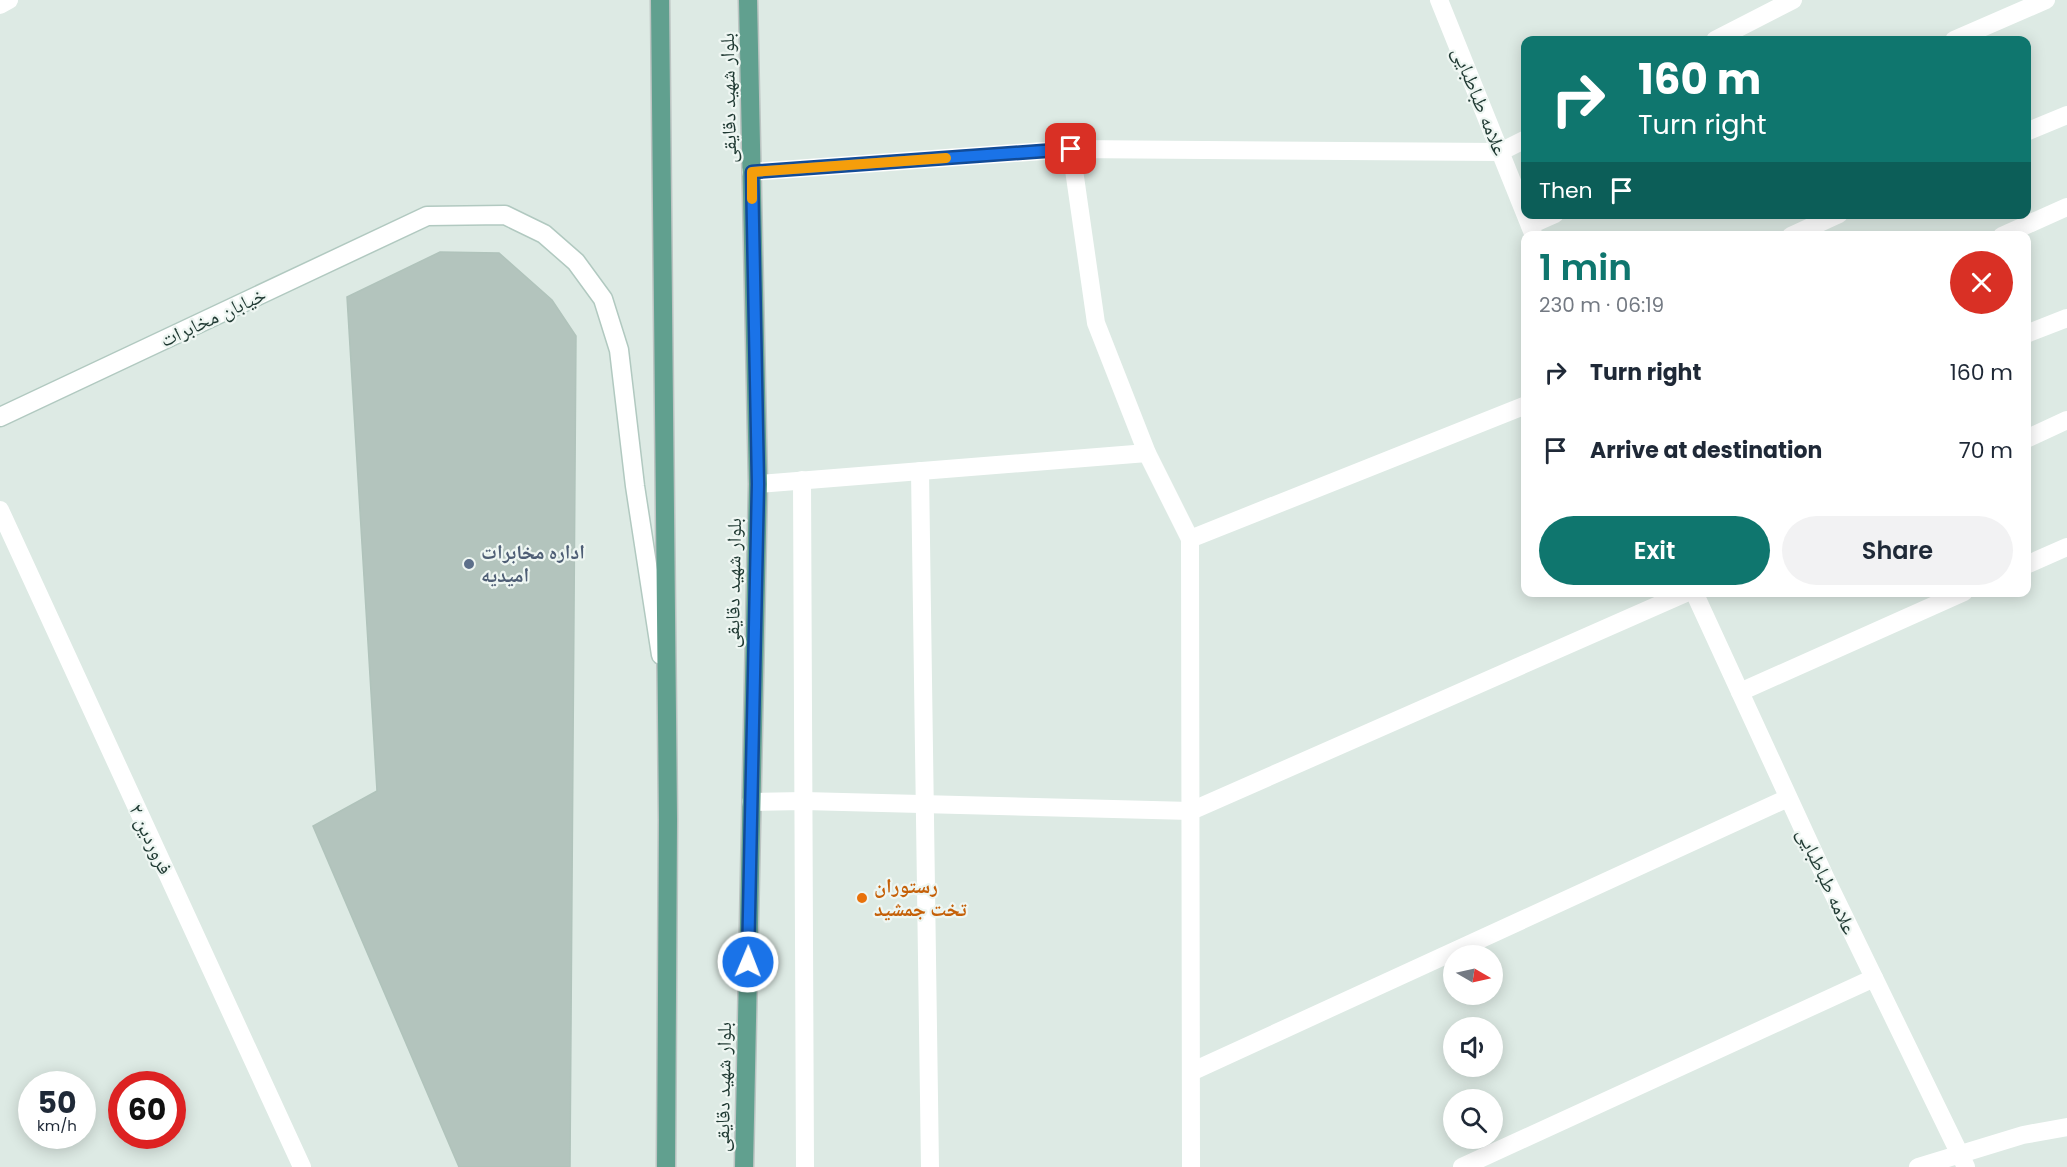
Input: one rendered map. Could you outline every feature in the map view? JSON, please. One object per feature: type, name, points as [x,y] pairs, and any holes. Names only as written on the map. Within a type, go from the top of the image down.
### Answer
[{"type":"main road","points":[[660,0],[666,690],[666,1167]]},
{"type":"main road","name":"بلوار شهید دقایقی","points":[[744,1167],[758,484],[748,0]]},
{"type":"street","points":[[0,5],[9,0]]},
{"type":"street","name":"علامه طباطبایی","points":[[1439,0],[1521,203]]},
{"type":"street","points":[[1723,36],[1793,0]]},
{"type":"street","points":[[1963,36],[2046,0]]},
{"type":"street","points":[[2031,130],[2067,115]]},
{"type":"street","points":[[752,172],[1071,149],[1500,152],[1521,142]]},
{"type":"street","points":[[1071,149],[1096,323],[1147,453],[1190,539],[1191,1167]]},
{"type":"street","points":[[2013,231],[2067,207]]},
{"type":"street","name":"خیابان مخابرات","points":[[0,417],[427,216],[505,215],[544,234],[576,262],[603,299],[620,350],[635,486],[666,690]]},
{"type":"street","points":[[1532,230],[1548,219]]},
{"type":"street","points":[[1802,231],[1828,219]]},
{"type":"street","points":[[2031,332],[2067,318]]},
{"type":"street","points":[[1190,539],[1521,407]]},
{"type":"street","points":[[2031,437],[2067,420]]},
{"type":"street","points":[[758,484],[1147,453]]},
{"type":"street","points":[[920,471],[930,1167]]},
{"type":"street","points":[[802,480],[805,1167]]},
{"type":"street","name":"فروردین ۲","points":[[0,510],[302,1167]]},
{"type":"street","points":[[2031,563],[2067,547]]},
{"type":"street","points":[[751,802],[804,801],[1191,811],[1677,597]]},
{"type":"street","name":"علامه طباطبایی","points":[[1696,597],[1788,798],[1963,1161]]},
{"type":"street","points":[[1740,692],[1953,597]]},
{"type":"street","points":[[1191,1072],[1788,798]]},
{"type":"street","points":[[1462,1167],[1874,978]]},
{"type":"street","points":[[1918,1167],[1963,1161],[2023,1135],[2067,1127]]},
{"type":"building","name":"اداره مخابرات امیدیه","points":[[440,252],[499,253],[552,300],[576,336],[570,1167],[459,1167],[313,826],[377,791],[347,297]]},
{"type":"slow traffic","points":[[752,199],[752,172],[946,158]]},
{"type":"place","name":"اداره مخابرات امیدیه","points":[[469,564]]},
{"type":"place","name":"رستوران تخت جمشید","points":[[862,898]]},
{"type":"route","points":[[748,962],[758,484],[752,172],[1071,149]]}]
